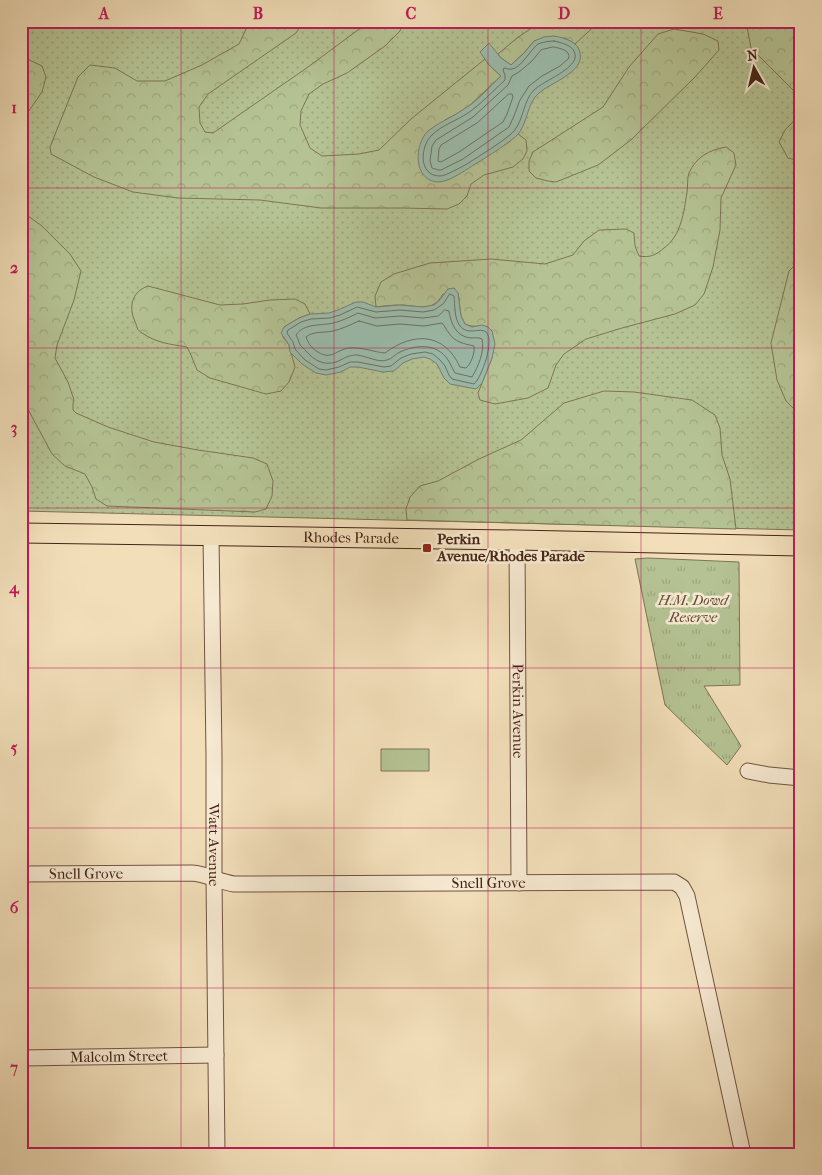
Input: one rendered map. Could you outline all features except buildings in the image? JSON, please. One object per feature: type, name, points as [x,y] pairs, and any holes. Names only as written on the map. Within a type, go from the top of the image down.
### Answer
[{"type":"main road","name":"Rhodes Parade","points":[[21,533],[801,546]]},
{"type":"street","name":"Watt Avenue","points":[[211,535],[217,1154]]},
{"type":"street","name":"Perkin Avenue","points":[[517,540],[519,883]]},
{"type":"street","points":[[748,771],[801,778]]},
{"type":"street","name":"Snell Grove","points":[[21,874],[200,873],[224,883],[234,884],[674,882],[682,887],[688,896],[743,1154]]},
{"type":"street","name":"Malcolm Street","points":[[21,1058],[216,1055]]},
{"type":"green space","points":[[21,21],[801,21],[801,530],[21,511]]},
{"type":"green space","points":[[250,21],[304,21],[296,33],[208,94],[199,107],[200,123],[205,132],[213,133],[370,21],[403,21],[400,31],[385,46],[347,73],[323,84],[309,94],[301,111],[300,125],[310,148],[322,156],[359,154],[379,150],[411,119],[485,59],[501,76],[466,109],[445,120],[505,145],[518,134],[526,140],[527,151],[523,159],[513,167],[484,175],[471,184],[467,196],[459,204],[447,209],[321,208],[260,200],[178,198],[133,192],[94,177],[51,154],[50,147],[78,77],[90,65],[115,68],[137,81],[165,81],[202,65],[239,44]]},
{"type":"green space","points":[[542,21],[600,21],[575,44],[565,38],[534,41],[511,65],[501,58],[498,54]]},
{"type":"green space","points":[[746,21],[801,21],[801,161],[788,158],[779,142],[799,111],[799,96],[751,48]]},
{"type":"green space","points":[[674,29],[703,34],[718,41],[719,50],[695,77],[631,140],[598,165],[556,182],[536,178],[529,171],[529,161],[533,152],[603,107],[629,67],[658,34]]},
{"type":"green space","points":[[21,56],[42,66],[46,77],[42,92],[21,122]]},
{"type":"green space","points":[[726,147],[734,153],[736,165],[721,198],[720,230],[713,267],[704,294],[695,305],[675,314],[586,339],[564,354],[556,365],[548,388],[528,398],[495,404],[480,400],[478,393],[492,358],[488,327],[465,324],[461,316],[458,293],[443,294],[434,304],[424,307],[391,305],[376,307],[375,296],[381,282],[394,274],[430,263],[491,259],[545,264],[573,255],[584,241],[599,230],[626,229],[634,233],[635,246],[639,256],[646,257],[655,254],[670,243],[681,223],[685,208],[688,175],[692,167],[704,155]]},
{"type":"green space","points":[[21,211],[42,226],[70,254],[81,271],[74,300],[57,345],[55,358],[68,382],[74,400],[73,410],[108,427],[154,442],[253,458],[267,464],[273,481],[272,496],[266,509],[255,512],[107,506],[96,499],[85,474],[65,466],[52,454],[21,395]]},
{"type":"green space","points":[[801,241],[800,410],[794,409],[786,401],[777,380],[771,343],[789,271],[794,266]]},
{"type":"green space","points":[[148,286],[220,305],[295,299],[305,304],[310,314],[284,327],[283,337],[289,345],[295,367],[289,382],[281,391],[266,394],[210,378],[197,370],[187,347],[158,341],[141,332],[137,328],[132,307],[138,292]]},
{"type":"green space","points":[[604,391],[634,392],[692,400],[715,415],[720,428],[722,455],[730,479],[736,529],[407,520],[406,509],[410,497],[420,486],[438,481],[479,459],[521,440],[564,403]]},
{"type":"green space","name":"H.M. Dowd Reserve","points":[[635,559],[739,562],[740,685],[704,686],[741,746],[727,765],[665,705]]},
{"type":"green space","points":[[381,749],[429,749],[429,771],[381,771]]},
{"type":"water","points":[[554,36],[574,43],[579,49],[580,60],[577,66],[566,76],[544,89],[535,97],[519,133],[496,151],[450,179],[438,182],[430,180],[424,175],[418,161],[418,153],[423,137],[432,128],[474,102],[501,76],[489,65],[480,52],[489,43],[501,58],[511,65],[534,41]]},
{"type":"water","points":[[454,288],[458,293],[461,316],[465,324],[472,327],[482,325],[488,327],[492,331],[495,344],[492,358],[482,383],[476,389],[450,384],[444,378],[437,364],[424,357],[403,363],[394,371],[383,372],[350,367],[341,372],[326,375],[316,373],[302,364],[290,352],[289,345],[281,333],[284,327],[299,318],[310,314],[329,313],[356,302],[363,302],[376,307],[400,305],[423,307],[434,305],[448,289]]},
{"type":"place","name":"Perkin Avenue/Rhodes Parade","points":[[427,548]]}]
